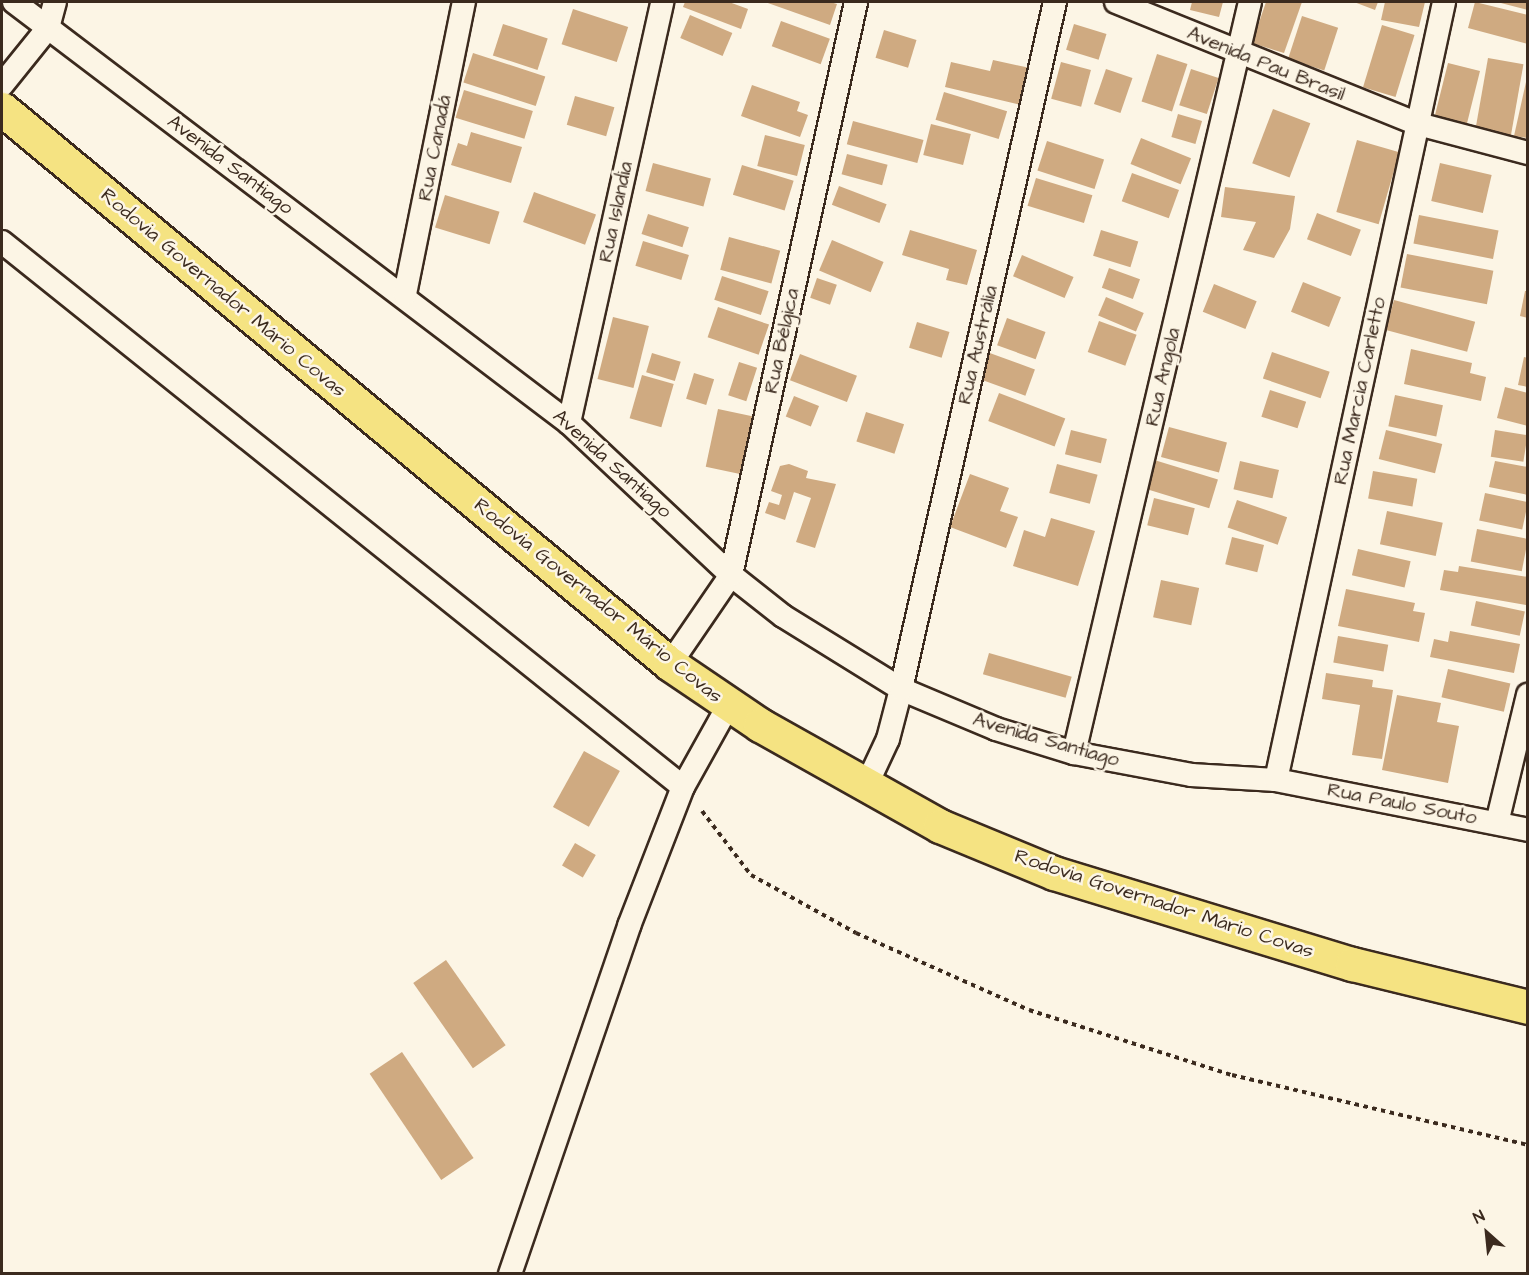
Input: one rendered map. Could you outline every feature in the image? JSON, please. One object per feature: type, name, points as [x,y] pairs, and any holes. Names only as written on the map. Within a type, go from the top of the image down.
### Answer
[{"type":"highway","name":"Rodovia Governador Mário Covas","points":[[2,109],[670,664],[728,706],[940,826],[1054,873],[1352,964],[1527,1007]]},
{"type":"street","name":"Avenida Santiago","points":[[14,2],[405,294],[569,423],[731,575],[783,616],[901,689],[996,729],[1074,753],[1191,775],[1276,780]]},
{"type":"street","points":[[2,85],[48,28],[55,2]]},
{"type":"street","name":"Rua Canadá","points":[[405,294],[464,2]]},
{"type":"street","name":"Rua Islandia","points":[[569,423],[662,2]]},
{"type":"street","name":"Rua Bélgica","points":[[670,664],[731,575],[856,2]]},
{"type":"street","name":"Rua Austrália","points":[[866,786],[888,738],[901,689],[1055,2]]},
{"type":"street","name":"Avenida Pau Brasil","points":[[1116,2],[1239,54],[1418,124],[1527,153]]},
{"type":"street","name":"Rua Angola","points":[[1074,753],[1250,2]]},
{"type":"street","name":"Rua Marcia Carletto","points":[[1276,780],[1444,2]]},
{"type":"street","points":[[2,242],[683,787]]},
{"type":"street","points":[[1497,823],[1527,695]]},
{"type":"street","points":[[510,1274],[683,787],[728,706]]},
{"type":"street","name":"Rua Paulo Souto","points":[[1276,780],[1527,830]]},
{"type":"path","points":[[683,787],[752,875],[856,933],[1029,1010],[1232,1074],[1527,1145]]},
{"type":"building","points":[[685,2],[729,2],[748,9],[741,29],[683,7]]},
{"type":"building","points":[[765,2],[830,2],[837,4],[830,25]]},
{"type":"building","points":[[1192,2],[1223,2],[1219,17],[1190,10]]},
{"type":"building","points":[[1266,2],[1302,2],[1284,53],[1252,43]]},
{"type":"building","points":[[1354,2],[1378,2],[1375,10]]},
{"type":"building","points":[[1385,2],[1425,2],[1419,27],[1381,20]]},
{"type":"building","points":[[1475,2],[1528,15],[1528,44],[1468,28]]},
{"type":"building","points":[[1497,2],[1528,2],[1528,10]]},
{"type":"building","points":[[573,9],[628,27],[617,62],[562,44]]},
{"type":"building","points":[[690,15],[732,33],[723,56],[680,38]]},
{"type":"building","points":[[1302,16],[1338,28],[1324,71],[1288,59]]},
{"type":"building","points":[[781,21],[830,39],[821,64],[772,46]]},
{"type":"building","points":[[503,24],[548,39],[538,70],[493,55]]},
{"type":"building","points":[[1074,24],[1107,34],[1099,60],[1066,50]]},
{"type":"building","points":[[1382,25],[1415,35],[1396,97],[1363,87]]},
{"type":"building","points":[[884,30],[917,40],[908,68],[876,58]]},
{"type":"building","points":[[473,53],[545,76],[536,106],[463,82]]},
{"type":"building","points":[[1157,54],[1187,64],[1172,111],[1142,102]]},
{"type":"building","points":[[1488,58],[1523,64],[1511,136],[1475,130]]},
{"type":"building","points":[[993,60],[1030,68],[1021,105],[945,87],[951,62],[990,71]]},
{"type":"building","points":[[1061,62],[1091,70],[1081,107],[1051,99]]},
{"type":"building","points":[[1448,63],[1480,71],[1466,126],[1434,118]]},
{"type":"building","points":[[1106,69],[1132,78],[1120,113],[1094,104]]},
{"type":"building","points":[[1191,69],[1219,78],[1207,114],[1179,105]]},
{"type":"building","points":[[1528,73],[1528,138],[1514,136]]},
{"type":"building","points":[[752,85],[800,102],[797,111],[808,115],[800,137],[741,116]]},
{"type":"building","points":[[464,90],[533,111],[524,139],[456,118]]},
{"type":"building","points":[[944,92],[1007,111],[999,139],[936,120]]},
{"type":"building","points":[[575,96],[614,107],[606,136],[567,125]]},
{"type":"building","points":[[1273,109],[1310,123],[1290,177],[1252,163]]},
{"type":"building","points":[[1178,114],[1202,121],[1195,144],[1171,137]]},
{"type":"building","points":[[853,121],[924,140],[917,163],[847,144]]},
{"type":"building","points":[[931,124],[971,134],[963,165],[923,155]]},
{"type":"building","points":[[471,132],[522,147],[511,183],[451,165],[458,143],[467,146]]},
{"type":"building","points":[[765,135],[805,145],[797,176],[757,166]]},
{"type":"building","points":[[1141,138],[1191,158],[1181,184],[1131,164]]},
{"type":"building","points":[[1357,140],[1399,152],[1379,224],[1336,212]]},
{"type":"building","points":[[1047,141],[1104,160],[1094,189],[1037,170]]},
{"type":"building","points":[[847,154],[888,165],[882,185],[842,174]]},
{"type":"building","points":[[653,163],[711,179],[703,207],[645,191]]},
{"type":"building","points":[[1440,163],[1492,175],[1483,213],[1431,201]]},
{"type":"building","points":[[742,165],[794,181],[785,210],[733,195]]},
{"type":"building","points":[[1132,173],[1179,190],[1169,218],[1122,201]]},
{"type":"building","points":[[1036,178],[1092,195],[1084,223],[1028,206]]},
{"type":"building","points":[[839,186],[887,204],[879,223],[832,205]]},
{"type":"building","points":[[1225,187],[1295,196],[1290,229],[1274,258],[1243,250],[1256,222],[1221,217]]},
{"type":"building","points":[[534,192],[596,215],[585,245],[523,222]]},
{"type":"building","points":[[445,195],[500,212],[490,244],[435,228]]},
{"type":"building","points":[[1317,213],[1361,230],[1351,256],[1307,239]]},
{"type":"building","points":[[648,214],[689,227],[682,247],[642,234]]},
{"type":"building","points":[[1419,215],[1499,230],[1493,259],[1413,243]]},
{"type":"building","points":[[910,230],[977,250],[967,285],[946,280],[949,269],[902,255]]},
{"type":"building","points":[[1101,230],[1138,241],[1130,267],[1093,256]]},
{"type":"building","points":[[729,237],[780,251],[771,284],[720,270]]},
{"type":"building","points":[[832,240],[884,262],[871,292],[819,270]]},
{"type":"building","points":[[643,241],[689,255],[681,280],[635,266]]},
{"type":"building","points":[[1407,254],[1493,271],[1487,304],[1401,287]]},
{"type":"building","points":[[1022,255],[1074,277],[1065,298],[1013,276]]},
{"type":"building","points":[[1109,268],[1140,279],[1133,299],[1102,288]]},
{"type":"building","points":[[722,276],[769,291],[761,315],[714,300]]},
{"type":"building","points":[[817,278],[837,285],[830,305],[810,298]]},
{"type":"building","points":[[1303,282],[1341,297],[1329,327],[1291,312]]},
{"type":"building","points":[[1214,284],[1257,301],[1245,329],[1203,312]]},
{"type":"building","points":[[1525,291],[1528,291],[1528,318],[1520,316]]},
{"type":"building","points":[[1106,297],[1144,313],[1136,331],[1098,315]]},
{"type":"building","points":[[1394,300],[1475,322],[1467,352],[1386,330]]},
{"type":"building","points":[[718,307],[769,325],[759,355],[708,337]]},
{"type":"building","points":[[613,317],[649,326],[633,388],[598,379]]},
{"type":"building","points":[[1007,318],[1046,332],[1036,359],[997,345]]},
{"type":"building","points":[[1099,321],[1137,335],[1125,366],[1088,352]]},
{"type":"building","points":[[917,322],[950,332],[942,358],[909,348]]},
{"type":"building","points":[[1411,349],[1472,363],[1470,373],[1486,377],[1481,401],[1404,384]]},
{"type":"building","points":[[987,352],[1035,369],[1025,396],[977,378]]},
{"type":"building","points":[[1272,352],[1330,372],[1321,398],[1263,378]]},
{"type":"building","points":[[652,353],[681,362],[675,381],[646,372]]},
{"type":"building","points":[[800,354],[857,376],[847,402],[790,380]]},
{"type":"building","points":[[1524,357],[1528,358],[1528,387],[1518,385]]},
{"type":"building","points":[[739,362],[757,368],[746,401],[728,395]]},
{"type":"building","points":[[694,373],[714,379],[706,405],[686,399]]},
{"type":"building","points":[[642,375],[674,384],[661,427],[630,418]]},
{"type":"building","points":[[1505,387],[1528,393],[1528,426],[1497,418]]},
{"type":"building","points":[[1270,390],[1306,402],[1297,428],[1261,417]]},
{"type":"building","points":[[999,393],[1065,418],[1055,446],[988,421]]},
{"type":"building","points":[[1395,395],[1443,405],[1436,436],[1388,426]]},
{"type":"building","points":[[794,396],[819,406],[811,427],[786,416]]},
{"type":"building","points":[[718,409],[752,416],[740,474],[706,467]]},
{"type":"building","points":[[866,412],[904,424],[894,454],[856,441]]},
{"type":"building","points":[[1169,427],[1227,443],[1219,472],[1161,457]]},
{"type":"building","points":[[1071,430],[1107,439],[1101,463],[1065,454]]},
{"type":"building","points":[[1386,430],[1442,444],[1435,473],[1379,459]]},
{"type":"building","points":[[1495,430],[1528,435],[1523,462],[1491,457]]},
{"type":"building","points":[[1151,459],[1218,479],[1209,508],[1142,488]]},
{"type":"building","points":[[1240,461],[1279,470],[1272,498],[1233,489]]},
{"type":"building","points":[[1495,461],[1528,467],[1528,495],[1489,487]]},
{"type":"building","points":[[789,464],[808,471],[806,478],[836,484],[815,548],[796,542],[811,498],[794,492],[785,520],[765,513],[769,502],[779,505],[782,495],[771,491],[780,466]]},
{"type":"building","points":[[1057,464],[1098,475],[1090,504],[1049,493]]},
{"type":"building","points":[[1373,471],[1417,479],[1412,506],[1368,499]]},
{"type":"building","points":[[970,474],[1009,488],[1000,511],[1018,517],[1006,548],[950,527]]},
{"type":"building","points":[[1485,493],[1528,502],[1522,530],[1479,520]]},
{"type":"building","points":[[1154,498],[1195,508],[1188,535],[1147,525]]},
{"type":"building","points":[[1237,500],[1287,517],[1278,545],[1228,527]]},
{"type":"building","points":[[1387,511],[1443,523],[1436,556],[1380,544]]},
{"type":"building","points":[[1051,518],[1095,531],[1078,586],[1013,566],[1024,530],[1045,537]]},
{"type":"building","points":[[1477,529],[1528,539],[1522,571],[1471,561]]},
{"type":"building","points":[[1232,537],[1264,545],[1257,572],[1225,564]]},
{"type":"building","points":[[1358,549],[1411,561],[1405,587],[1352,575]]},
{"type":"building","points":[[1459,566],[1528,577],[1526,605],[1440,590],[1444,570],[1458,572]]},
{"type":"building","points":[[1161,580],[1199,588],[1191,625],[1153,617]]},
{"type":"building","points":[[1346,589],[1415,603],[1413,611],[1425,613],[1419,642],[1338,626]]},
{"type":"building","points":[[1476,601],[1525,611],[1520,636],[1471,625]]},
{"type":"building","points":[[1450,631],[1520,644],[1514,673],[1430,657],[1434,639],[1448,642]]},
{"type":"building","points":[[1338,636],[1388,645],[1384,671],[1333,663]]},
{"type":"building","points":[[989,653],[1072,677],[1066,698],[983,674]]},
{"type":"building","points":[[1448,669],[1510,683],[1504,712],[1441,697]]},
{"type":"building","points":[[1326,673],[1373,680],[1372,687],[1393,690],[1382,759],[1352,755],[1360,705],[1322,699]]},
{"type":"building","points":[[1397,695],[1441,703],[1437,722],[1459,726],[1448,783],[1382,770]]},
{"type":"building","points":[[584,751],[620,771],[589,827],[553,807]]},
{"type":"building","points":[[575,843],[596,855],[583,878],[562,866]]},
{"type":"building","points":[[446,960],[506,1045],[473,1068],[413,983]]},
{"type":"building","points":[[402,1052],[474,1158],[441,1180],[370,1074]]}]
